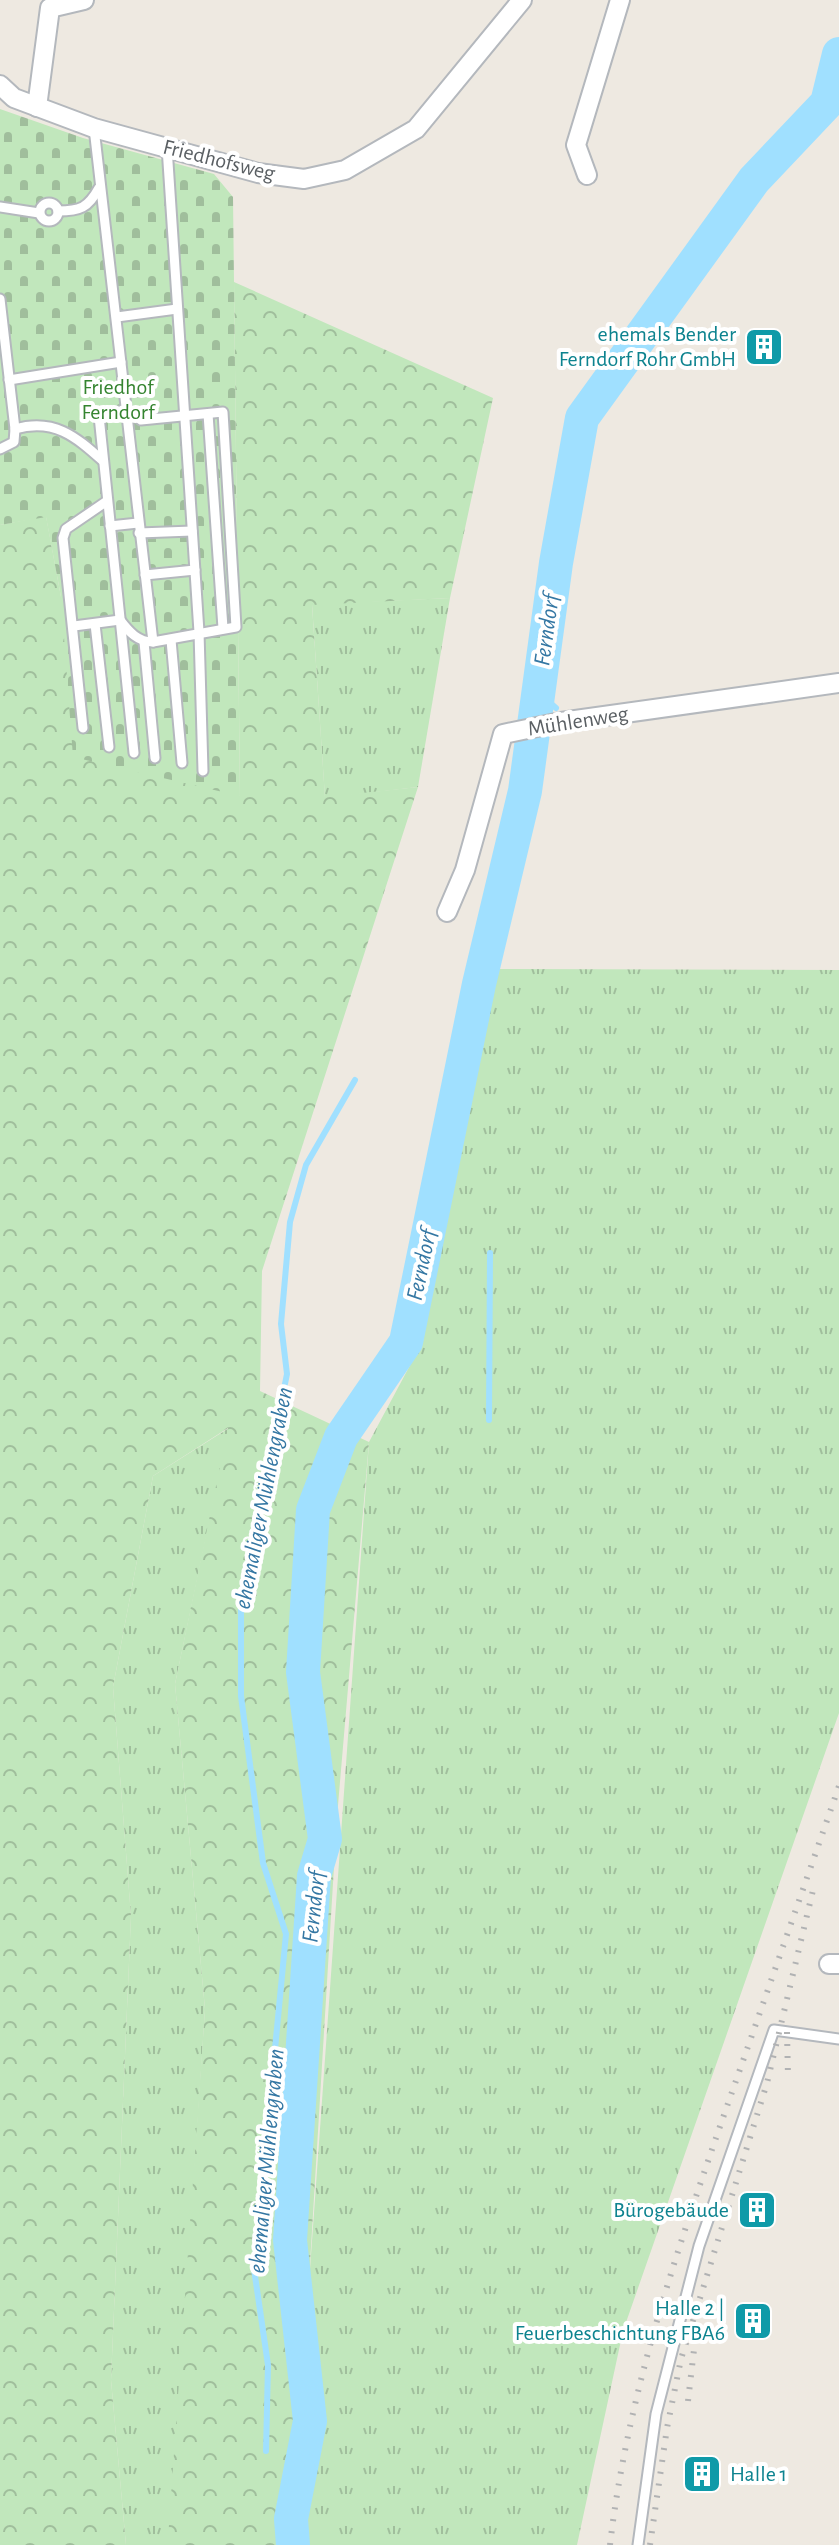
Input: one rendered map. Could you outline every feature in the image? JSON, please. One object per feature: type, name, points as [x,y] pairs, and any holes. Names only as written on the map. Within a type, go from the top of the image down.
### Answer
[{"type":"street","points":[[37,107],[51,4],[84,0]]},
{"type":"street","name":"Friedhofsweg","points":[[0,85],[14,98],[94,128],[258,173],[304,179],[345,170],[416,129],[522,0]]},
{"type":"street","points":[[587,175],[576,145],[620,0]]},
{"type":"street","name":"Mühlenweg","points":[[447,912],[465,870],[503,734],[561,722],[839,683]]},
{"type":"lane","points":[[94,128],[145,575],[155,758]]},
{"type":"lane","points":[[167,146],[199,632],[203,771]]},
{"type":"lane","points":[[0,207],[39,213],[49,222],[56,218],[58,211],[79,211],[90,203],[99,188]]},
{"type":"lane","points":[[0,299],[15,429],[14,442],[0,449]]},
{"type":"lane","points":[[117,317],[177,309]]},
{"type":"lane","points":[[9,380],[121,362]]},
{"type":"lane","points":[[1,407],[12,406]]},
{"type":"lane","points":[[120,620],[128,632],[148,642],[236,627],[223,412],[141,420],[127,410],[99,416],[107,501],[134,753]]},
{"type":"lane","points":[[208,414],[223,628]]},
{"type":"lane","points":[[15,429],[53,426],[73,433],[103,461]]},
{"type":"lane","points":[[83,728],[63,538],[66,529],[107,501]]},
{"type":"lane","points":[[110,526],[192,531]]},
{"type":"lane","points":[[145,575],[195,570]]},
{"type":"lane","points":[[74,626],[120,620]]},
{"type":"lane","points":[[95,624],[109,747]]},
{"type":"lane","points":[[171,640],[182,763]]},
{"type":"lane","points":[[638,2545],[656,2414],[699,2246],[774,2030],[839,2039]]},
{"type":"green space","name":"Friedhof Ferndorf","points":[[0,109],[83,138],[214,174],[233,197],[240,796],[73,757],[61,597],[46,517],[0,525]]},
{"type":"green space","points":[[234,282],[493,398],[450,598],[312,605],[325,797],[418,787],[262,1271],[260,1391],[369,1442],[337,1817],[293,2545],[170,2545],[168,2539],[205,2009],[175,1684],[228,1428],[153,1476],[113,1687],[131,1916],[111,2380],[126,2545],[0,2545],[0,525],[46,516],[61,597],[240,796]]},
{"type":"green space","points":[[450,598],[418,787],[325,798],[312,604]]},
{"type":"green space","points":[[494,969],[839,970],[839,1713],[623,2331],[577,2545],[304,2545],[303,2518],[319,2409],[306,2325],[369,1442],[423,1341]]},
{"type":"green space","points":[[229,1428],[175,1684],[205,2009],[170,2545],[126,2545],[111,2380],[131,1916],[113,1687],[153,1476]]},
{"type":"waterway","name":"Ferndorf","points":[[293,2545],[291,2519],[310,2421],[290,2240],[314,1876],[325,1839],[303,1672],[313,1510],[341,1437],[406,1342],[479,984],[525,791],[556,563],[582,418],[754,180],[827,103],[839,54]]},
{"type":"waterway","points":[[538,692],[556,708]]},
{"type":"waterway","name":"ehemaliger Mühlengraben","points":[[266,2451],[268,2365],[254,2269],[286,1934],[263,1863],[241,1696],[241,1599],[287,1374],[281,1324],[290,1222],[306,1165],[355,1080]]},
{"type":"waterway","points":[[489,1420],[490,1253]]},
{"type":"railway","points":[[610,2545],[628,2435],[672,2272],[839,1786]]},
{"type":"railway","points":[[650,2545],[667,2428],[681,2359],[767,2083],[814,1886]]},
{"type":"railway","points":[[787,2032],[788,2076]]},
{"type":"railway","points":[[688,2401],[695,2341]]},
{"type":"place","name":"ehemals Bender Ferndorf Rohr GmbH","points":[[764,347]]},
{"type":"place","name":"Bürogebäude","points":[[757,2210]]},
{"type":"place","name":"Halle 2 | Feuerbeschichtung FBA6","points":[[753,2321]]},
{"type":"place","name":"Halle 1","points":[[702,2474]]}]
